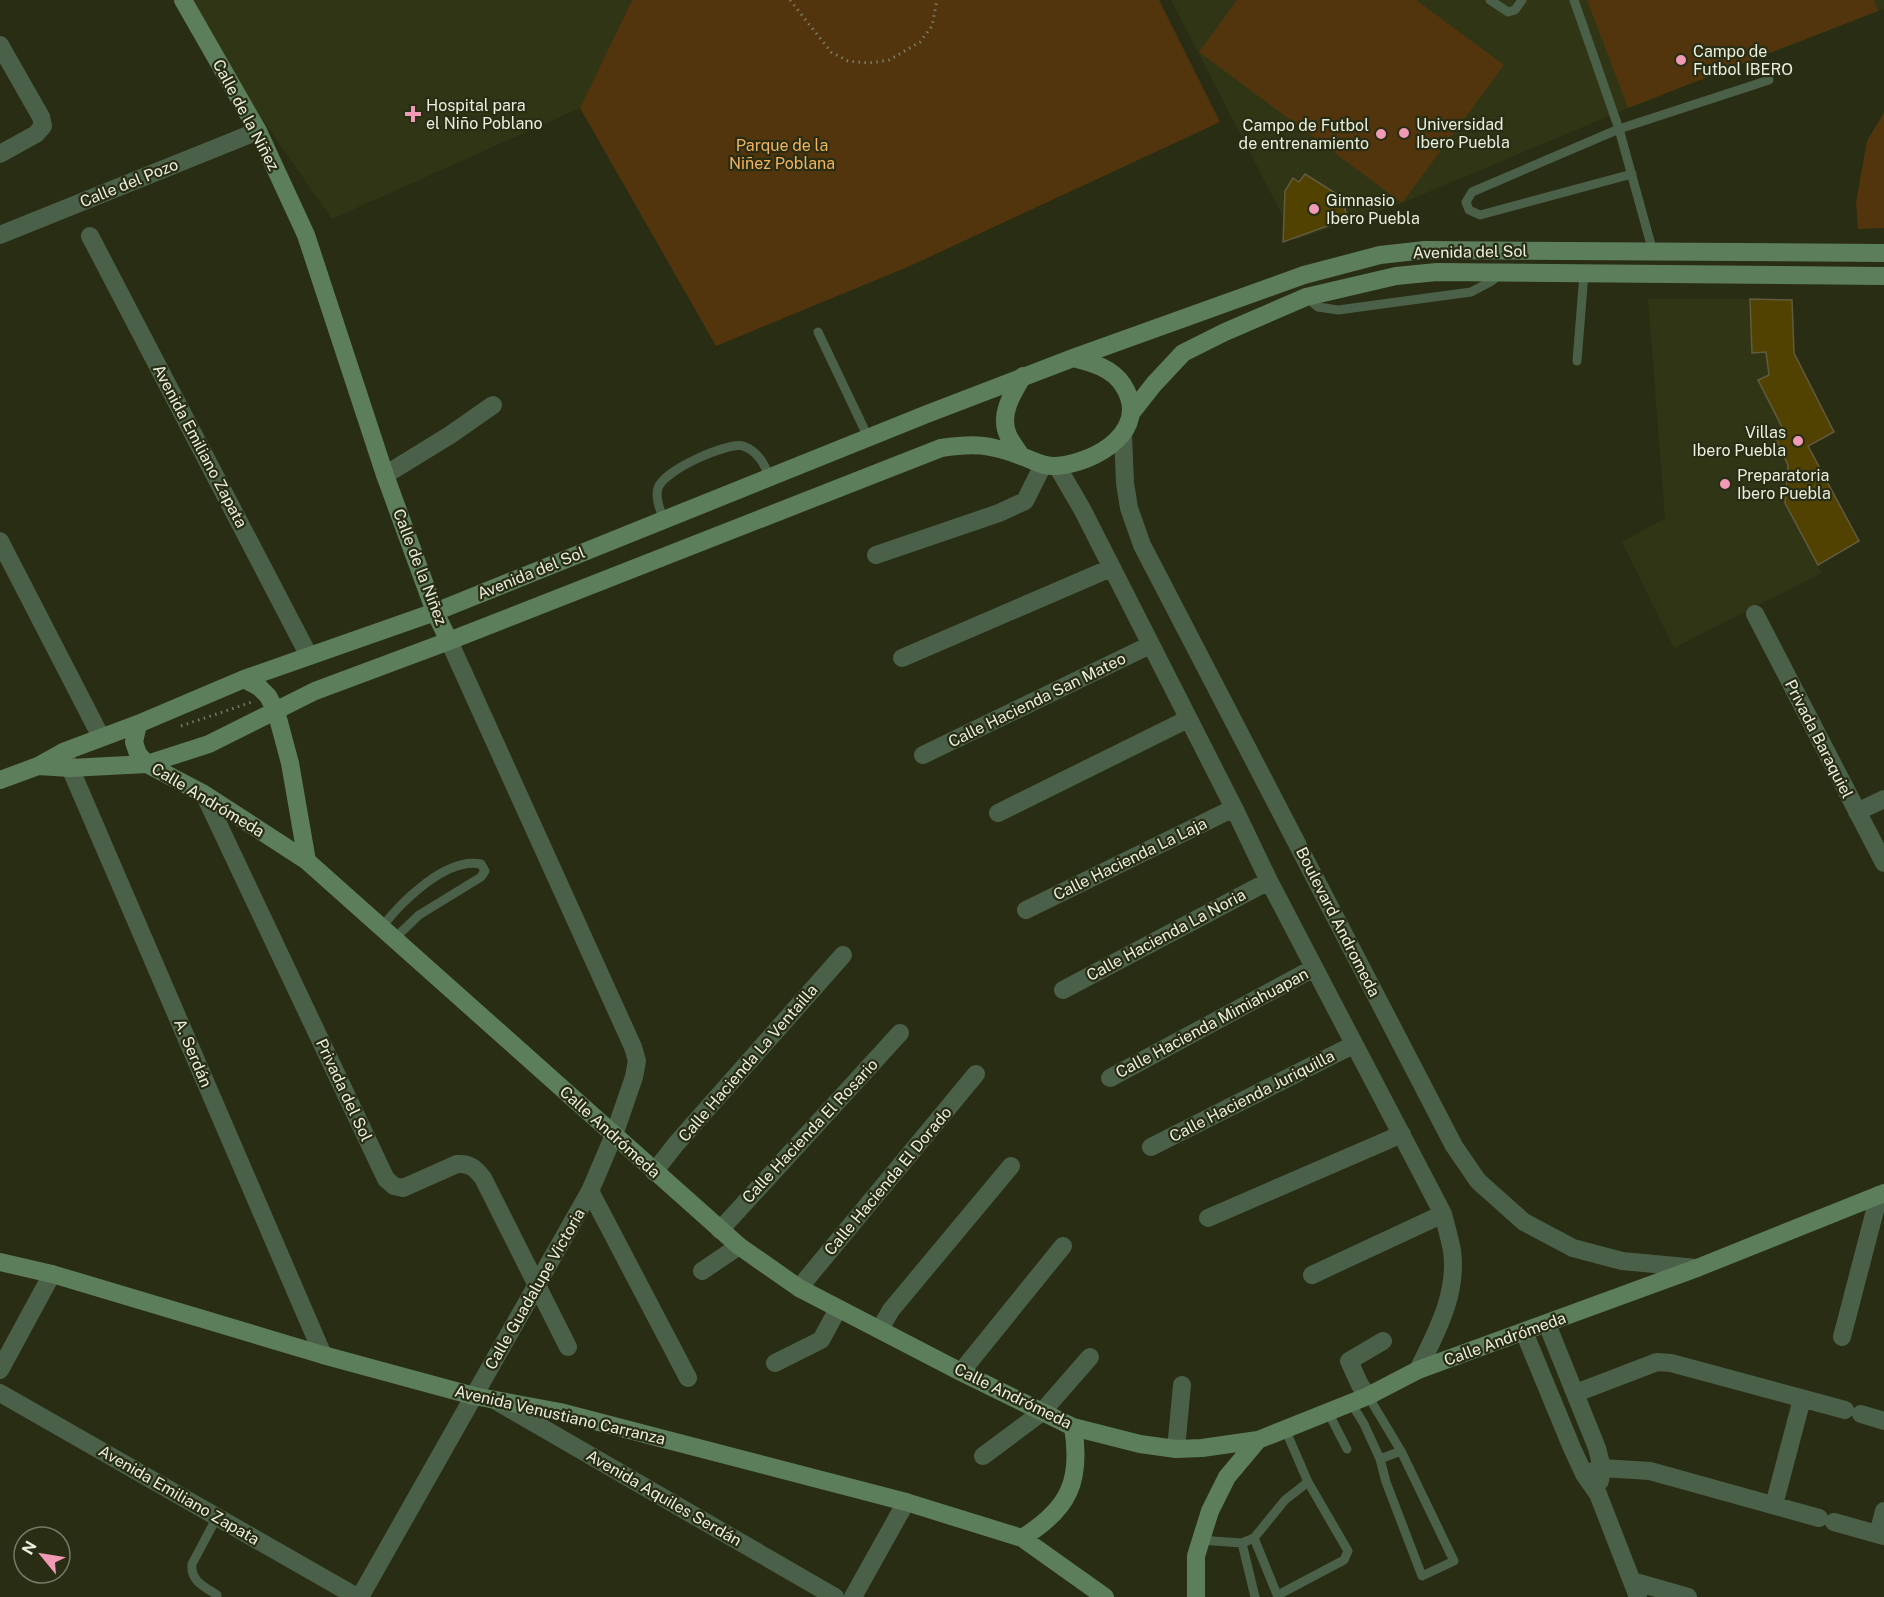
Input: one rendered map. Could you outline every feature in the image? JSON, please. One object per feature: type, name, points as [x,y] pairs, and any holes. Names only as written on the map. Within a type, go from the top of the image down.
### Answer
[{"type":"main road","name":"Calle de la Niñez","points":[[183,0],[258,131],[306,235],[385,475],[435,612],[449,641]]},
{"type":"main road","name":"Avenida del Sol","points":[[1073,358],[1304,275],[1380,255],[1425,250],[1884,253]]},
{"type":"main road","name":"Avenida del Sol","points":[[1132,412],[1183,353],[1306,297],[1396,276],[1437,272],[1884,276]]},
{"type":"main road","points":[[1073,358],[1095,363],[1117,375],[1129,394],[1132,412],[1123,435],[1101,452],[1050,466],[1021,456],[1008,435],[1005,413],[1013,393],[1023,376],[1073,358]]},
{"type":"main road","name":"Avenida del Sol","points":[[66,760],[101,737],[138,724],[244,679],[435,612],[1023,376]]},
{"type":"main road","name":"Avenida del Sol","points":[[0,780],[38,766],[66,760],[147,764],[209,744],[315,691],[449,641],[941,448],[970,443],[993,447],[1021,456]]},
{"type":"main road","points":[[244,679],[259,687],[268,696],[276,711],[290,763],[307,861]]},
{"type":"main road","name":"Calle Andrómeda","points":[[138,724],[134,742],[138,754],[147,764],[204,794],[307,861],[654,1172],[740,1246],[799,1288],[1073,1427],[1140,1444],[1176,1449],[1202,1448],[1258,1440],[1360,1400],[1419,1370],[1697,1268],[1881,1194]]},
{"type":"main road","name":"Avenida Venustiano Carranza","points":[[0,1262],[52,1274],[322,1355],[474,1396],[560,1412],[906,1502],[1022,1538],[1105,1597]]},
{"type":"main road","points":[[1022,1538],[1045,1524],[1063,1504],[1074,1479],[1077,1453],[1073,1427]]},
{"type":"main road","points":[[1197,1597],[1196,1556],[1209,1511],[1227,1477],[1258,1440]]},
{"type":"street","points":[[0,45],[41,117],[43,126],[36,134],[0,154]]},
{"type":"street","name":"Calle del Pozo","points":[[0,235],[258,131]]},
{"type":"street","name":"Avenida Emiliano Zapata","points":[[90,236],[309,656]]},
{"type":"street","points":[[385,475],[493,405]]},
{"type":"street","name":"Boulevard Andromeda","points":[[1123,435],[1125,483],[1129,508],[1142,544],[1454,1146],[1478,1181],[1524,1222],[1573,1248],[1622,1261],[1697,1268]]},
{"type":"street","points":[[876,555],[999,513],[1024,501],[1050,466],[1082,508],[1269,881],[1443,1214],[1452,1252],[1451,1283],[1445,1314],[1419,1370]]},
{"type":"street","points":[[0,541],[101,737]]},
{"type":"street","points":[[902,658],[1111,568]]},
{"type":"street","name":"Privada Baraquiel","points":[[1755,614],[1884,863]]},
{"type":"street","name":"Calle de la Niñez","points":[[449,641],[633,1047],[637,1061],[634,1077],[614,1135]]},
{"type":"street","name":"Calle Hacienda San Mateo","points":[[923,755],[1150,645]]},
{"type":"street","points":[[998,813],[1188,719]]},
{"type":"street","name":"A. Serdán","points":[[66,760],[322,1355]]},
{"type":"street","name":"Privada del Sol","points":[[204,794],[386,1179],[394,1186],[404,1188],[457,1164],[466,1163],[476,1168],[537,1284]]},
{"type":"street","points":[[1857,812],[1884,799]]},
{"type":"street","name":"Calle Hacienda La Laja","points":[[1026,910],[1234,808]]},
{"type":"street","name":"Calle Hacienda La Noria","points":[[1063,990],[1269,881]]},
{"type":"street","name":"Calle Hacienda La Ventailla","points":[[654,1172],[676,1144],[843,955]]},
{"type":"street","name":"Calle Hacienda Mimiahuapan","points":[[1110,1078],[1314,968]]},
{"type":"street","name":"Calle Hacienda El Rosario","points":[[720,1230],[900,1033]]},
{"type":"street","name":"Calle Hacienda Juriquilla","points":[[1151,1147],[1353,1045]]},
{"type":"street","name":"Calle Hacienda El Dorado","points":[[799,1288],[976,1074]]},
{"type":"street","points":[[1208,1218],[1402,1134]]},
{"type":"street","name":"Calle Guadalupe Victoria","points":[[359,1597],[590,1191],[614,1135]]},
{"type":"street","points":[[880,1329],[891,1310],[1011,1166]]},
{"type":"street","points":[[590,1191],[688,1378]]},
{"type":"street","points":[[1842,1337],[1881,1194]]},
{"type":"street","points":[[1312,1275],[1443,1214]]},
{"type":"street","points":[[702,1271],[740,1246]]},
{"type":"street","points":[[961,1372],[1063,1246]]},
{"type":"street","points":[[0,1370],[52,1274]]},
{"type":"street","points":[[537,1284],[568,1347]]},
{"type":"street","points":[[775,1363],[821,1340],[838,1309]]},
{"type":"street","points":[[1547,1324],[1597,1448],[1593,1471]]},
{"type":"street","points":[[1524,1332],[1593,1471],[1598,1494],[1635,1589],[1688,1597]]},
{"type":"street","points":[[1360,1400],[1360,1385],[1349,1361],[1383,1341]]},
{"type":"street","points":[[983,1456],[1042,1412],[1090,1357]]},
{"type":"street","points":[[1576,1393],[1657,1362],[1671,1363],[1884,1421]]},
{"type":"street","points":[[1176,1449],[1182,1385]]},
{"type":"street","name":"Avenida Emiliano Zapata","points":[[0,1393],[359,1597]]},
{"type":"street","points":[[1774,1505],[1802,1399]]},
{"type":"street","name":"Avenida Aquiles Serdán","points":[[493,1400],[835,1597]]},
{"type":"street","points":[[1593,1471],[1650,1471],[1881,1535],[1884,1511]]},
{"type":"street","points":[[853,1597],[906,1502]]},
{"type":"lane","points":[[1490,0],[1508,12],[1515,10],[1522,0]]},
{"type":"lane","points":[[1574,0],[1619,129],[1653,252]]},
{"type":"lane","points":[[1632,174],[1480,215],[1469,210],[1466,202],[1472,192],[1619,129],[1768,80]]},
{"type":"lane","points":[[1306,297],[1318,307],[1338,310],[1471,291],[1502,273]]},
{"type":"lane","points":[[1576,361],[1584,273]]},
{"type":"lane","points":[[818,332],[868,437]]},
{"type":"lane","points":[[664,520],[658,502],[658,488],[664,478],[672,471],[730,445],[742,446],[754,451],[763,461],[770,477]]},
{"type":"lane","points":[[472,862],[481,864],[485,871],[481,877],[388,933],[403,901],[429,880],[462,865],[472,862]]},
{"type":"lane","points":[[403,901],[419,915]]},
{"type":"lane","points":[[1360,1400],[1401,1451],[1454,1561],[1422,1576],[1386,1482],[1380,1459],[1364,1424],[1360,1400]]},
{"type":"lane","points":[[1328,1412],[1347,1449]]},
{"type":"lane","points":[[1254,1538],[1278,1596],[1344,1560],[1347,1556],[1348,1551],[1308,1482],[1285,1429]]},
{"type":"lane","points":[[1380,1459],[1401,1451]]},
{"type":"lane","points":[[1199,1540],[1242,1543],[1254,1538],[1285,1500],[1308,1482]]},
{"type":"lane","points":[[217,1517],[192,1564],[191,1572],[194,1579],[217,1595]]},
{"type":"lane","points":[[1242,1543],[1255,1597]]},
{"type":"path","points":[[790,0],[831,52],[848,61],[870,63],[889,60],[920,42],[932,26],[937,0]]},
{"type":"shaded area","name":"Hospital para el Niño Poblano","points":[[188,0],[632,0],[580,108],[332,219],[262,119]]},
{"type":"shaded area","name":"Universidad Ibero Puebla","points":[[1171,0],[1884,0],[1884,9],[1628,108],[1402,203],[1295,240]]},
{"type":"shaded area","name":"Preparatoria Ibero Puebla","points":[[1648,299],[1750,299],[1752,353],[1766,352],[1769,375],[1758,380],[1784,431],[1774,435],[1788,465],[1785,503],[1822,573],[1674,648],[1622,542],[1665,518]]},
{"type":"green space","name":"Parque de la Niñez Poblana","points":[[632,0],[1159,0],[1220,122],[910,266],[716,346],[580,108]]},
{"type":"green space","name":"Campo de Futbol de entrenamiento","points":[[1237,0],[1416,0],[1504,65],[1402,203],[1199,52]]},
{"type":"green space","name":"Campo de Futbol IBERO","points":[[1587,0],[1874,0],[1878,11],[1628,108]]},
{"type":"green space","points":[[1884,112],[1884,228],[1858,229],[1856,202],[1867,141]]},
{"type":"building","name":"Gimnasio Ibero Puebla","points":[[1305,174],[1343,198],[1347,219],[1283,242],[1285,191],[1293,178],[1299,182]]},
{"type":"building","name":"Villas Ibero Puebla","points":[[1750,299],[1792,300],[1794,353],[1834,432],[1808,446],[1859,541],[1818,565],[1785,503],[1788,465],[1774,435],[1784,431],[1758,380],[1769,375],[1766,352],[1752,353]]},
{"type":"place","name":"Campo de Futbol IBERO","points":[[1681,60]]},
{"type":"place","name":"Hospital para el Niño Poblano","points":[[413,114]]},
{"type":"place","name":"Universidad Ibero Puebla","points":[[1404,133]]},
{"type":"place","name":"Campo de Futbol de entrenamiento","points":[[1381,134]]},
{"type":"place","name":"Gimnasio Ibero Puebla","points":[[1314,209]]},
{"type":"place","name":"Villas Ibero Puebla","points":[[1798,441]]},
{"type":"place","name":"Preparatoria Ibero Puebla","points":[[1725,484]]}]
